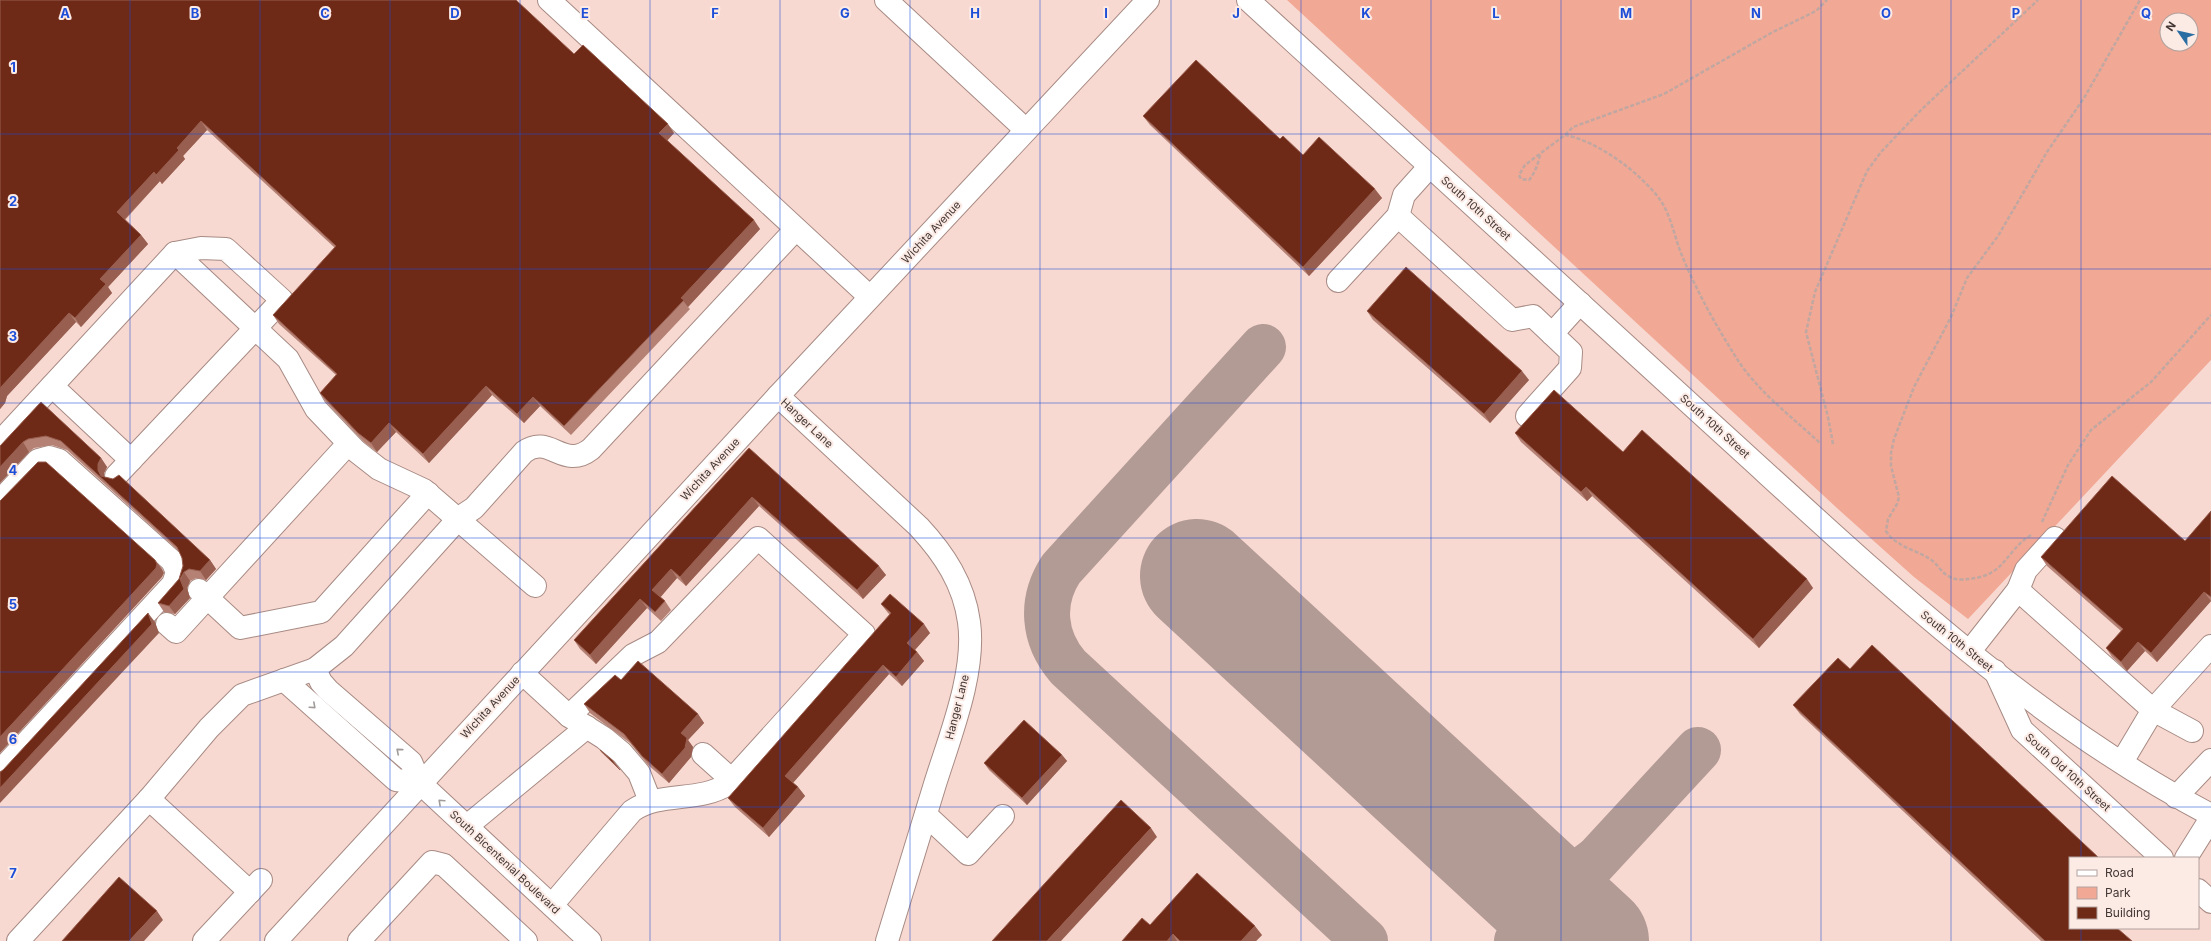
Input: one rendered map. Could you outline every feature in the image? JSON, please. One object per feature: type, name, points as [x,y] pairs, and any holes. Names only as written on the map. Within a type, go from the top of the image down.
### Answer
[{"type":"main road","points":[[549,0],[870,297]]},
{"type":"main road","points":[[886,0],[1026,130]]},
{"type":"main road","name":"Wichita Avenue","points":[[276,941],[778,396],[1148,0]]},
{"type":"main road","name":"South 10th Street","points":[[1248,0],[1907,601],[2058,722],[2176,797],[2211,815]]},
{"type":"main road","points":[[1338,281],[1398,216],[1404,195],[1430,166]]},
{"type":"main road","points":[[1398,216],[1512,320],[1533,316],[1571,352],[1570,368],[1526,416]]},
{"type":"main road","points":[[18,941],[148,799],[182,757],[242,695],[315,669],[344,646],[459,518],[474,508],[531,447],[544,445],[568,457],[584,454],[591,449],[796,229]]},
{"type":"main road","points":[[12,436],[52,386],[175,253],[201,248],[226,249],[282,300],[116,476]]},
{"type":"main road","points":[[175,253],[256,327],[288,359],[316,409],[348,444],[367,462],[412,483],[428,493],[459,518],[535,586]]},
{"type":"main road","points":[[1552,334],[1580,303]]},
{"type":"main road","points":[[52,386],[131,460]]},
{"type":"main road","name":"Hanger Lane","points":[[778,396],[919,527],[940,549],[958,583],[969,622],[968,659],[961,701],[887,941]]},
{"type":"main road","points":[[167,624],[176,632],[203,594],[348,444]]},
{"type":"main road","points":[[0,501],[38,460],[49,457],[59,460],[172,561],[177,572],[173,584],[0,771]]},
{"type":"main road","points":[[203,594],[240,628],[321,612],[428,493]]},
{"type":"main road","points":[[1970,651],[2018,590],[2026,570],[2048,532]]},
{"type":"main road","points":[[467,826],[578,722],[633,655],[658,642],[758,538],[864,634],[732,780],[722,789],[713,792],[650,801],[632,811],[552,905]]},
{"type":"main road","points":[[2018,590],[2153,710],[2192,731]]},
{"type":"main road","points":[[2122,762],[2153,710],[2211,646]]},
{"type":"main road","points":[[315,669],[321,682],[328,690],[411,762],[420,783]]},
{"type":"main road","name":"South Old 10th Street","points":[[1994,671],[2022,730],[2161,857]]},
{"type":"main road","points":[[522,673],[578,722],[622,753],[639,773],[650,801]]},
{"type":"main road","points":[[284,680],[396,780],[420,783]]},
{"type":"main road","points":[[703,754],[732,780]]},
{"type":"main road","points":[[2176,797],[2211,760]]},
{"type":"main road","name":"South Bicentenial Boulevard","points":[[420,783],[590,941]]},
{"type":"main road","points":[[148,799],[255,886],[204,941]]},
{"type":"main road","points":[[926,815],[968,854],[1003,816]]},
{"type":"main road","points":[[2187,857],[2211,818]]},
{"type":"main road","points":[[359,941],[432,862],[444,864],[526,941]]},
{"type":"main road","points":[[2199,891],[2211,902]]},
{"type":"path","points":[[1540,155],[1538,164],[1529,180],[1521,179],[1519,175],[1521,170],[1573,127],[1664,94],[1771,33],[1816,11],[1827,0]]},
{"type":"path","points":[[1833,444],[1828,417],[1806,332],[1815,292],[1867,171],[1881,152],[1921,110],[2038,0]]},
{"type":"path","points":[[2034,532],[2017,544],[2005,562],[1994,572],[1975,579],[1952,578],[1942,572],[1930,560],[1895,541],[1886,531],[1888,519],[1898,504],[1899,497],[1891,466],[1891,453],[1897,432],[1914,387],[1951,317],[1967,278],[1998,236],[2047,152],[2084,98],[2140,0]]},
{"type":"path","points":[[1565,135],[1585,141],[1607,154],[1632,172],[1655,194],[1666,211],[1689,271],[1712,316],[1740,363],[1761,388],[1820,443]]},
{"type":"path","points":[[2048,532],[2068,465],[2091,430],[2160,372],[2211,315]]},
{"type":"green space","points":[[1287,0],[2211,0],[2211,360],[1968,619],[1914,577],[1838,509]]},
{"type":"building","points":[[0,0],[516,0],[574,54],[583,45],[668,124],[659,133],[754,220],[681,298],[684,300],[564,426],[533,397],[517,414],[486,386],[423,454],[389,423],[371,443],[358,433],[320,393],[337,374],[273,315],[336,246],[201,121],[177,148],[179,150],[156,175],[154,172],[117,212],[141,235],[100,279],[106,284],[75,318],[69,313],[1,387],[0,390]]},
{"type":"building","points":[[1196,60],[1280,139],[1283,136],[1303,155],[1319,137],[1375,189],[1303,267],[1143,116]]},
{"type":"building","points":[[1406,267],[1522,371],[1484,414],[1367,311]]},
{"type":"building","points":[[1554,390],[1623,452],[1642,430],[1807,579],[1753,639],[1586,487],[1581,492],[1515,433]]},
{"type":"building","points":[[41,402],[101,458],[98,464],[98,470],[101,476],[113,479],[119,475],[210,560],[200,571],[189,569],[184,572],[180,579],[184,589],[169,606],[158,603],[179,579],[183,566],[182,558],[177,547],[61,441],[46,436],[28,439],[23,442],[0,467],[0,446]]},
{"type":"building","points":[[749,448],[879,566],[857,590],[752,497],[680,577],[671,569],[652,590],[665,601],[655,612],[640,599],[590,655],[574,640]]},
{"type":"building","points":[[38,462],[46,462],[155,560],[157,564],[156,568],[0,737],[0,501]]},
{"type":"building","points":[[2112,476],[2185,541],[2211,511],[2211,597],[2204,592],[2151,653],[2138,642],[2121,662],[2106,648],[2123,629],[2041,557]]},
{"type":"building","points":[[890,594],[924,624],[907,643],[917,652],[896,677],[883,665],[785,776],[798,787],[763,828],[728,798],[891,613],[881,604]]},
{"type":"building","points":[[148,613],[152,624],[0,788],[0,772]]},
{"type":"building","points":[[1872,645],[2098,857],[2069,857],[2069,929],[2118,929],[2132,941],[2045,941],[1793,705],[1838,658],[1850,669]]},
{"type":"building","points":[[638,661],[698,714],[681,733],[687,738],[685,748],[662,774],[642,756],[624,734],[584,704],[615,675],[621,680]]},
{"type":"building","points":[[1024,720],[1062,755],[1022,798],[984,763]]},
{"type":"building","points":[[600,750],[612,760],[620,770]]},
{"type":"building","points":[[1121,800],[1151,828],[1047,941],[992,941]]},
{"type":"building","points":[[1197,873],[1255,926],[1241,941],[1180,941],[1173,934],[1167,941],[1122,941],[1142,918],[1150,925]]},
{"type":"building","points":[[119,877],[157,911],[129,941],[62,941]]},
{"type":"taxiway","points":[[1263,347],[1061,569],[1054,581],[1047,606],[1049,632],[1053,644],[1068,667],[1365,941]]},
{"type":"taxiway","points":[[1595,941],[1585,924],[1580,906],[1581,888],[1588,869],[1698,750]]},
{"type":"taxiway","points":[[1506,861],[1539,877],[1550,878],[1560,878],[1571,875],[1582,870],[1593,862]]},
{"type":"taxiway","points":[[1506,861],[1517,880],[1526,910],[1525,920],[1517,941]]},
{"type":"runway","points":[[1197,576],[1592,941]]}]
